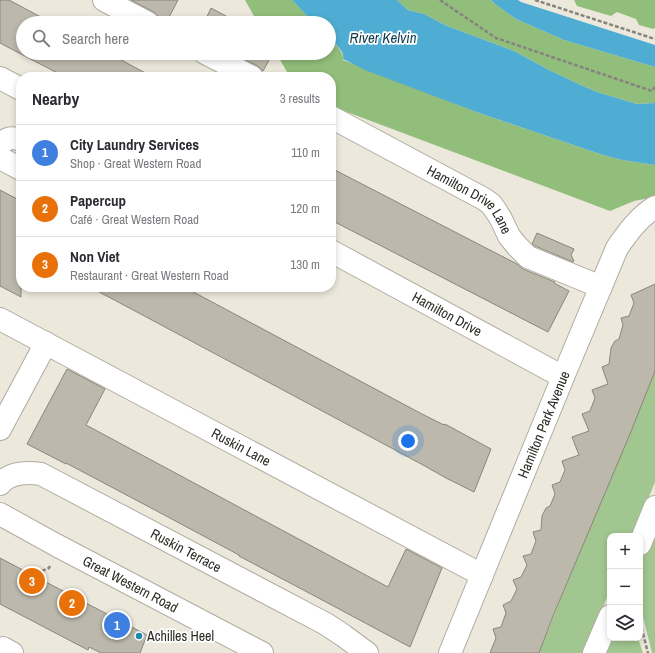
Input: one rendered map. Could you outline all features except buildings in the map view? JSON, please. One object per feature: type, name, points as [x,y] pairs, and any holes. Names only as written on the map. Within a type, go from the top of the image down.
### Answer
[{"type":"street","points":[[104,0],[135,16]]},
{"type":"street","points":[[219,60],[242,72]]},
{"type":"street","points":[[0,78],[16,86]]},
{"type":"street","name":"Hamilton Drive Lane","points":[[336,120],[484,199],[502,219],[509,236],[528,257],[601,287]]},
{"type":"street","points":[[0,144],[9,138],[16,139]]},
{"type":"street","points":[[0,158],[16,166]]},
{"type":"street","name":"Hamilton Park Avenue","points":[[450,653],[563,377],[618,248],[630,229],[645,214],[655,207]]},
{"type":"street","name":"Hamilton Drive","points":[[336,254],[563,377]]},
{"type":"street","name":"Ruskin Lane","points":[[0,319],[482,575]]},
{"type":"street","points":[[0,429],[46,343]]},
{"type":"street","name":"Ruskin Terrace","points":[[0,484],[3,480],[14,474],[32,472],[41,474],[326,624],[367,653]]},
{"type":"street","points":[[643,537],[655,507]]},
{"type":"street","name":"Great Western Road","points":[[0,514],[262,653]]},
{"type":"street","points":[[594,653],[607,623]]},
{"type":"path","points":[[440,0],[496,38],[652,91],[655,87]]},
{"type":"path","points":[[535,0],[655,39]]},
{"type":"path","points":[[643,634],[648,653]]},
{"type":"green space","points":[[245,0],[292,0],[307,16],[254,16]]},
{"type":"green space","points":[[397,0],[491,0],[516,19],[564,40],[655,67],[655,103],[637,104],[597,92],[549,70],[514,51],[447,26],[424,14],[408,10]]},
{"type":"green space","points":[[574,0],[655,0],[655,28],[653,29],[639,25],[636,19],[617,12],[611,16],[577,6]]},
{"type":"green space","points":[[336,45],[341,51],[343,60],[479,113],[603,155],[622,160],[655,165],[655,197],[634,201],[610,211],[336,108],[336,72],[287,72],[280,60],[336,60]]},
{"type":"green space","points":[[655,371],[655,482],[634,533],[607,533],[607,597],[584,653],[539,653],[567,582]]},
{"type":"green space","points":[[655,523],[655,653],[652,653],[643,617],[643,552]]},
{"type":"green space","points":[[608,641],[639,641],[643,653],[601,653]]},
{"type":"water","name":"River Kelvin","points":[[292,0],[397,0],[408,10],[424,14],[447,26],[514,51],[549,70],[597,92],[637,104],[655,103],[655,165],[622,160],[603,155],[479,113],[365,70],[343,59],[341,50],[336,44],[336,16],[307,16]]},
{"type":"water","points":[[491,0],[518,0],[655,45],[655,67],[564,40],[516,19]]},
{"type":"place","name":"Non Viet","points":[[32,581]]},
{"type":"place","name":"Papercup","points":[[72,603]]},
{"type":"place","name":"City Laundry Services","points":[[117,625]]},
{"type":"place","name":"Achilles Heel","points":[[139,636]]}]
